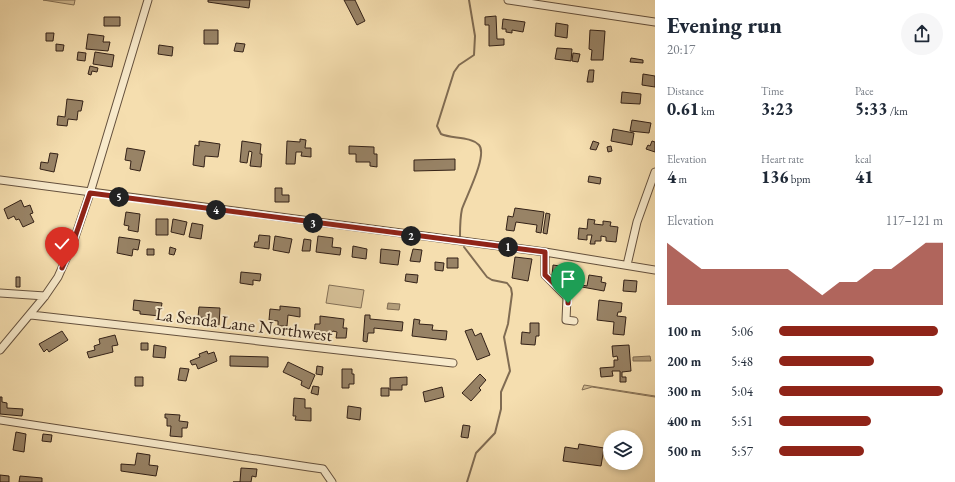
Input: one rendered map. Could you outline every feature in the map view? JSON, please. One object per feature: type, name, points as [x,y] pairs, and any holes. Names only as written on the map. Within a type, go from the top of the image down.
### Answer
[{"type":"street","points":[[0,350],[31,315],[58,277],[73,243],[90,193],[148,0]]},
{"type":"street","points":[[508,0],[655,22]]},
{"type":"street","points":[[627,265],[637,222],[655,172]]},
{"type":"street","points":[[0,180],[545,252],[655,270]]},
{"type":"street","points":[[545,252],[545,275],[568,297],[566,320],[574,321]]},
{"type":"street","points":[[0,294],[45,296]]},
{"type":"street","name":"La Senda Lane Northwest","points":[[31,315],[453,363]]},
{"type":"street","points":[[0,420],[309,466],[323,470],[332,482]]},
{"type":"shaded area","points":[[43,0],[75,0],[74,5]]},
{"type":"shaded area","points":[[329,285],[364,290],[361,308],[326,303]]},
{"type":"shaded area","points":[[388,303],[400,304],[399,310],[387,309]]},
{"type":"shaded area","points":[[650,356],[651,361],[633,361],[633,357]]},
{"type":"shaded area","points":[[584,385],[655,397],[592,387],[582,390]]},
{"type":"building","points":[[208,0],[250,0],[249,8],[208,2]]},
{"type":"building","points":[[344,0],[355,0],[365,21],[357,25]]},
{"type":"building","points":[[496,16],[497,39],[504,39],[504,45],[489,46],[489,25],[485,25],[485,17]]},
{"type":"building","points":[[104,17],[120,17],[120,26],[104,26]]},
{"type":"building","points":[[503,19],[525,22],[523,32],[512,30],[512,33],[506,32],[506,29],[502,29]]},
{"type":"building","points":[[556,23],[568,25],[567,38],[555,36]]},
{"type":"building","points":[[204,30],[218,30],[218,44],[204,44]]},
{"type":"building","points":[[590,30],[605,31],[603,60],[591,60],[592,50],[589,49]]},
{"type":"building","points":[[46,33],[54,33],[53,41],[46,41]]},
{"type":"building","points":[[88,34],[104,36],[103,42],[110,42],[108,51],[86,49]]},
{"type":"building","points":[[236,43],[245,44],[243,52],[234,51]]},
{"type":"building","points":[[56,44],[64,45],[63,51],[56,51]]},
{"type":"building","points":[[159,45],[173,47],[172,56],[158,54]]},
{"type":"building","points":[[557,48],[572,49],[571,61],[555,59]]},
{"type":"building","points":[[78,52],[86,53],[85,61],[77,60]]},
{"type":"building","points":[[95,52],[114,55],[112,67],[93,64]]},
{"type":"building","points":[[573,53],[580,54],[578,62],[572,61]]},
{"type":"building","points":[[631,58],[643,60],[643,63],[630,62]]},
{"type":"building","points":[[90,66],[98,68],[97,72],[92,71],[91,75],[88,74]]},
{"type":"building","points":[[589,70],[594,70],[593,82],[587,82]]},
{"type":"building","points":[[643,74],[655,76],[655,87],[642,85]]},
{"type":"building","points":[[622,92],[641,94],[640,104],[621,103]]},
{"type":"building","points":[[67,99],[83,101],[81,111],[78,111],[77,120],[68,119],[67,126],[57,125],[58,116],[65,117]]},
{"type":"building","points":[[632,120],[651,123],[649,133],[630,131]]},
{"type":"building","points":[[613,129],[634,133],[632,145],[611,141]]},
{"type":"building","points":[[300,139],[306,140],[305,148],[311,148],[311,157],[301,156],[302,152],[296,152],[295,164],[286,164],[287,141],[300,142]]},
{"type":"building","points":[[199,141],[220,144],[218,157],[205,156],[204,167],[193,165],[195,145],[199,146]]},
{"type":"building","points":[[242,141],[261,144],[261,167],[250,166],[252,152],[249,151],[247,163],[240,162]]},
{"type":"building","points":[[593,141],[599,143],[596,150],[590,149]]},
{"type":"building","points":[[652,141],[655,142],[655,152],[646,149],[648,145],[650,146]]},
{"type":"building","points":[[349,146],[374,147],[374,154],[377,154],[377,167],[370,166],[370,162],[356,162],[356,154],[349,154]]},
{"type":"building","points":[[611,146],[612,151],[608,152],[607,147]]},
{"type":"building","points":[[127,148],[145,151],[140,171],[130,169],[131,161],[125,160]]},
{"type":"building","points":[[50,153],[58,154],[54,172],[40,169],[41,162],[48,163]]},
{"type":"building","points":[[455,159],[455,170],[414,171],[414,160]]},
{"type":"building","points":[[589,176],[601,178],[600,184],[588,182]]},
{"type":"building","points":[[275,188],[282,188],[282,195],[289,195],[289,202],[275,202]]},
{"type":"building","points":[[21,200],[24,207],[30,205],[33,213],[30,214],[34,222],[23,227],[19,219],[16,220],[14,216],[8,219],[4,209]]},
{"type":"building","points":[[515,208],[544,212],[541,233],[536,232],[537,225],[516,222],[514,231],[506,230],[508,216],[513,217]]},
{"type":"building","points":[[126,212],[140,214],[138,232],[128,230],[129,226],[124,225]]},
{"type":"building","points":[[546,213],[550,214],[547,234],[543,233]]},
{"type":"building","points":[[156,219],[168,219],[168,235],[156,235]]},
{"type":"building","points":[[173,219],[187,222],[184,235],[171,232]]},
{"type":"building","points":[[588,219],[595,220],[594,224],[603,225],[603,221],[611,222],[610,226],[618,227],[616,242],[606,241],[606,237],[601,236],[601,241],[595,241],[595,244],[590,244],[592,235],[587,235],[587,240],[578,239],[579,228],[587,229]]},
{"type":"building","points":[[192,223],[203,225],[201,239],[189,237]]},
{"type":"building","points":[[259,235],[270,236],[269,249],[254,247],[255,242],[258,242]]},
{"type":"building","points":[[275,236],[292,239],[289,253],[273,250]]},
{"type":"building","points":[[318,236],[333,238],[332,247],[341,248],[340,255],[316,252]]},
{"type":"building","points":[[119,237],[140,240],[138,250],[133,249],[132,256],[117,253]]},
{"type":"building","points":[[304,239],[311,240],[310,251],[302,251]]},
{"type":"building","points":[[353,246],[367,249],[366,259],[352,257]]},
{"type":"building","points":[[170,247],[176,249],[174,255],[169,254]]},
{"type":"building","points":[[147,249],[154,249],[154,255],[147,255]]},
{"type":"building","points":[[381,249],[400,251],[398,265],[380,263]]},
{"type":"building","points":[[413,249],[422,250],[420,262],[410,261]]},
{"type":"building","points":[[515,257],[532,259],[528,281],[512,278]]},
{"type":"building","points":[[447,258],[458,258],[458,268],[447,268]]},
{"type":"building","points":[[435,262],[444,263],[443,271],[435,270]]},
{"type":"building","points":[[553,265],[581,269],[578,287],[570,286],[571,278],[552,276]]},
{"type":"building","points":[[241,272],[261,274],[260,281],[253,280],[253,285],[240,283]]},
{"type":"building","points":[[406,274],[418,275],[417,283],[405,281]]},
{"type":"building","points":[[589,275],[602,277],[601,282],[606,283],[604,291],[582,287],[582,285],[587,286]]},
{"type":"building","points":[[16,277],[20,277],[20,287],[16,287]]},
{"type":"building","points":[[624,280],[637,281],[636,292],[623,291]]},
{"type":"building","points":[[134,300],[162,303],[160,316],[140,314],[140,311],[133,310]]},
{"type":"building","points":[[599,300],[622,303],[621,312],[618,312],[617,316],[626,317],[624,335],[613,334],[614,322],[597,320]]},
{"type":"building","points":[[280,306],[300,308],[300,317],[288,315],[287,326],[278,326],[278,321],[269,320],[270,309],[280,310]]},
{"type":"building","points":[[199,307],[220,308],[219,325],[211,324],[211,318],[198,317]]},
{"type":"building","points":[[365,315],[370,315],[370,319],[403,322],[402,331],[374,328],[374,333],[368,333],[367,342],[363,341]]},
{"type":"building","points":[[320,316],[344,319],[343,328],[347,328],[346,338],[336,338],[337,332],[333,331],[332,334],[326,334],[326,336],[314,335],[315,324],[320,324]]},
{"type":"building","points":[[414,319],[420,320],[419,324],[433,325],[432,330],[447,331],[446,340],[412,336]]},
{"type":"building","points":[[530,323],[539,323],[539,336],[536,336],[535,345],[521,344],[522,332],[530,333]]},
{"type":"building","points":[[472,329],[475,336],[481,333],[490,355],[477,360],[465,331]]},
{"type":"building","points":[[62,331],[68,340],[49,352],[47,349],[44,352],[39,344]]},
{"type":"building","points":[[115,335],[118,345],[112,346],[113,352],[89,358],[87,352],[95,350],[94,346],[100,344],[99,339]]},
{"type":"building","points":[[141,343],[148,343],[148,350],[141,350]]},
{"type":"building","points":[[154,345],[166,347],[165,358],[153,357]]},
{"type":"building","points":[[629,345],[631,371],[622,372],[622,377],[626,377],[626,382],[620,382],[620,371],[612,371],[613,376],[601,377],[600,368],[614,367],[614,360],[618,360],[617,356],[613,357],[612,346]]},
{"type":"building","points":[[207,351],[208,354],[214,352],[217,361],[198,369],[196,364],[192,365],[190,361],[200,357],[199,354]]},
{"type":"building","points":[[230,356],[268,357],[268,367],[230,366]]},
{"type":"building","points":[[288,362],[315,375],[309,389],[301,385],[302,381],[283,372]]},
{"type":"building","points":[[317,366],[323,367],[322,375],[316,374]]},
{"type":"building","points":[[180,368],[189,369],[186,381],[178,380]]},
{"type":"building","points":[[342,369],[352,369],[352,374],[354,374],[354,384],[349,384],[349,388],[342,388]]},
{"type":"building","points":[[480,374],[486,380],[479,388],[481,390],[471,401],[462,393]]},
{"type":"building","points":[[135,377],[143,377],[143,386],[135,386]]},
{"type":"building","points":[[407,377],[407,385],[402,385],[402,390],[390,390],[390,378]]},
{"type":"building","points":[[313,386],[319,387],[318,395],[311,393]]},
{"type":"building","points":[[442,387],[444,397],[425,402],[423,392]]},
{"type":"building","points":[[381,388],[389,388],[389,396],[381,396]]},
{"type":"building","points":[[0,397],[2,397],[2,402],[7,403],[7,408],[23,409],[22,416],[0,414]]},
{"type":"building","points":[[294,398],[305,399],[305,408],[311,408],[311,421],[295,420],[296,416],[293,416]]},
{"type":"building","points":[[348,406],[361,408],[360,420],[347,418]]},
{"type":"building","points":[[165,414],[180,415],[179,421],[188,422],[187,428],[182,428],[182,437],[170,436],[171,426],[167,426],[167,418],[165,418]]},
{"type":"building","points":[[463,425],[470,426],[468,438],[461,437]]},
{"type":"building","points":[[16,432],[26,434],[24,452],[13,450]]},
{"type":"building","points":[[43,434],[52,435],[51,442],[42,441]]},
{"type":"building","points":[[579,444],[603,448],[601,466],[563,461],[565,447],[578,449]]},
{"type":"building","points":[[137,453],[150,455],[149,465],[158,466],[156,476],[121,471],[121,464],[135,465]]},
{"type":"building","points":[[241,468],[257,469],[256,477],[252,476],[251,482],[240,482]]},
{"type":"building","points":[[0,475],[9,476],[9,482],[0,482]]},
{"type":"building","points":[[20,476],[42,478],[42,482],[19,482]]},
{"type":"waterway","points":[[460,236],[460,219],[462,209],[479,166],[481,150],[479,145],[471,140],[441,134],[437,126],[454,72],[459,65],[474,55],[475,36],[469,0]]},
{"type":"waterway","points":[[464,247],[487,277],[492,280],[507,283],[511,288],[512,294],[508,324],[504,337],[510,371],[501,392],[501,409],[495,433],[476,453],[467,482]]},
{"type":"route","points":[[62,268],[73,243],[90,193],[545,252],[545,275],[568,297],[568,303]]}]
